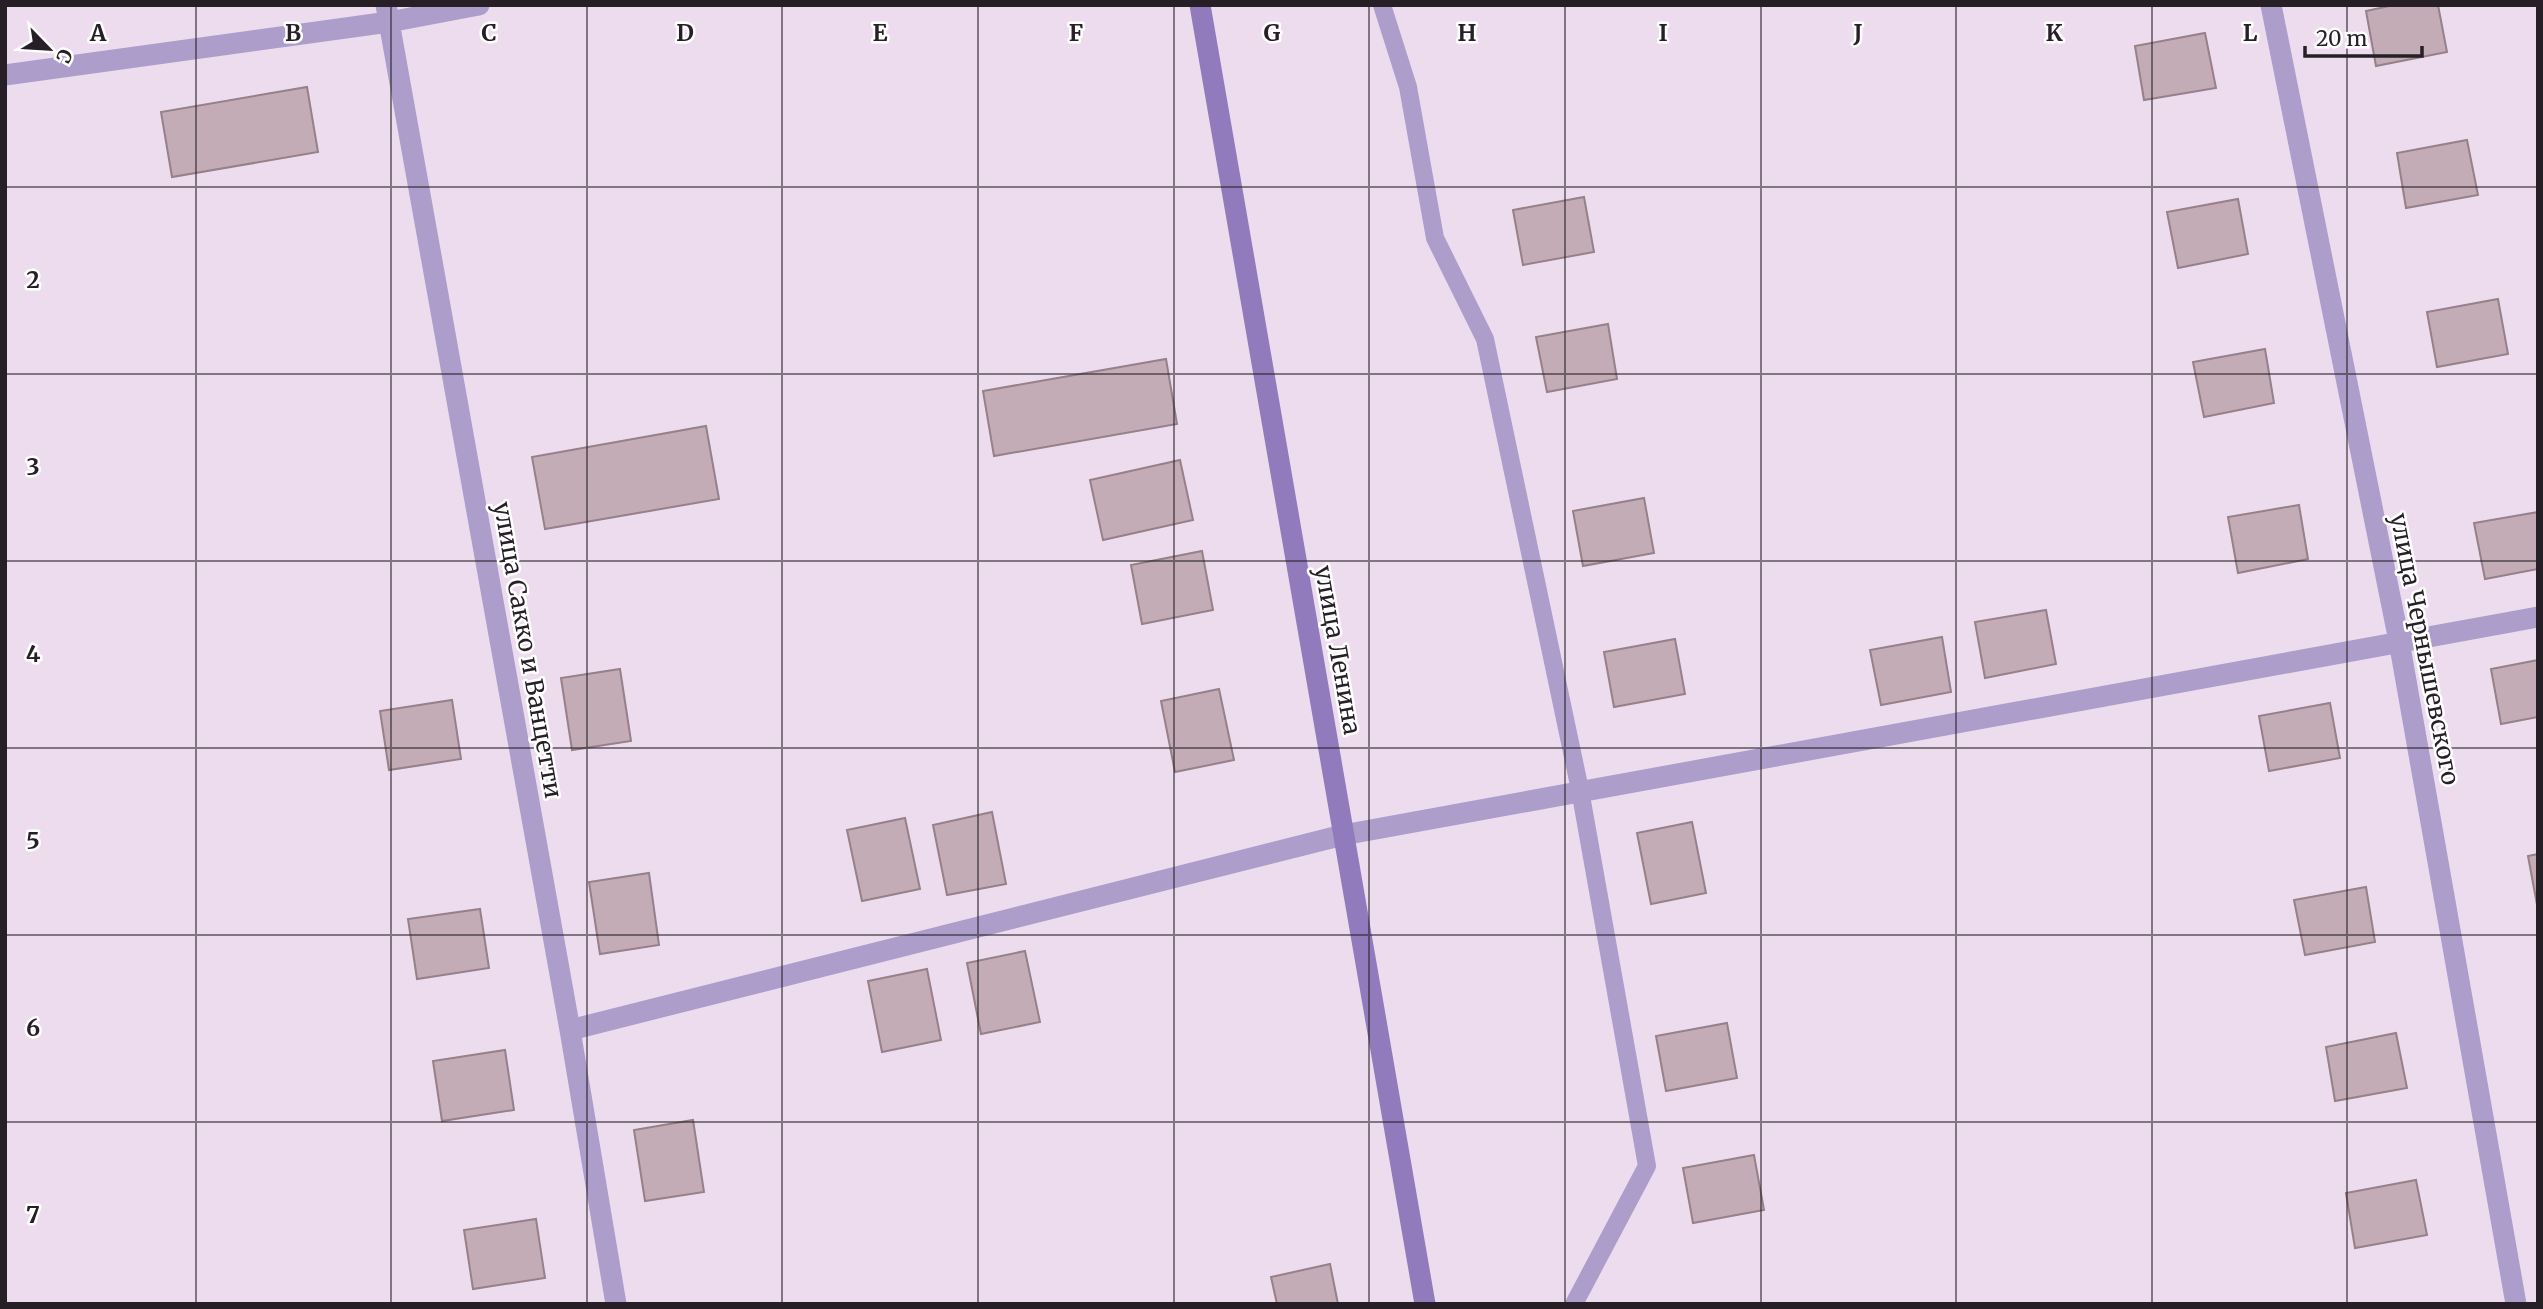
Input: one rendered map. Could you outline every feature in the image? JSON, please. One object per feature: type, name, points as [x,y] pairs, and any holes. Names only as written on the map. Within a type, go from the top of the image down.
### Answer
[{"type":"main road","name":"улица Ленина","points":[[1200,5],[1425,1304]]},
{"type":"street","points":[[5,75],[387,14],[479,5]]},
{"type":"street","name":"улица Чернышевского","points":[[2271,5],[2399,641],[2516,1304]]},
{"type":"street","name":"улица Сакко и Ванцетти","points":[[387,14],[570,1030],[615,1304]]},
{"type":"street","points":[[570,1030],[1343,835],[2538,617]]},
{"type":"lane","points":[[1381,5],[1408,86],[1435,238],[1485,339],[1580,790],[1647,1167],[1574,1304]]},
{"type":"building","points":[[2394,5],[2438,5],[2447,52],[2376,66],[2366,11]]},
{"type":"building","points":[[2205,33],[2216,88],[2144,100],[2135,46]]},
{"type":"building","points":[[307,87],[318,152],[172,177],[161,112]]},
{"type":"building","points":[[2467,140],[2478,195],[2406,208],[2397,153]]},
{"type":"building","points":[[1584,197],[1594,252],[1523,265],[1513,210]]},
{"type":"building","points":[[2238,199],[2248,254],[2178,268],[2167,212]]},
{"type":"building","points":[[2498,299],[2508,354],[2437,367],[2427,312]]},
{"type":"building","points":[[1608,324],[1617,379],[1547,392],[1536,337]]},
{"type":"building","points":[[2265,349],[2274,403],[2204,417],[2193,362]]},
{"type":"building","points":[[1166,359],[1177,424],[994,456],[983,391]]},
{"type":"building","points":[[706,426],[719,499],[545,529],[532,457]]},
{"type":"building","points":[[1180,460],[1193,520],[1103,540],[1090,480]]},
{"type":"building","points":[[1644,498],[1654,553],[1583,566],[1573,511]]},
{"type":"building","points":[[2299,505],[2308,559],[2238,573],[2228,517]]},
{"type":"building","points":[[2538,512],[2538,569],[2485,579],[2474,523]]},
{"type":"building","points":[[1202,551],[1213,610],[1142,624],[1131,565]]},
{"type":"building","points":[[2046,610],[2056,664],[1985,678],[1975,622]]},
{"type":"building","points":[[1942,637],[1951,692],[1881,705],[1870,650]]},
{"type":"building","points":[[1675,639],[1685,694],[1614,707],[1604,652]]},
{"type":"building","points":[[2538,660],[2538,717],[2501,724],[2491,669]]},
{"type":"building","points":[[620,669],[631,741],[572,750],[561,678]]},
{"type":"building","points":[[1219,689],[1234,760],[1175,772],[1161,701]]},
{"type":"building","points":[[452,700],[461,759],[389,770],[380,711]]},
{"type":"building","points":[[2330,703],[2340,758],[2269,771],[2259,716]]},
{"type":"building","points":[[992,812],[1006,884],[947,895],[933,825]]},
{"type":"building","points":[[905,818],[920,889],[862,901],[847,830]]},
{"type":"building","points":[[1692,822],[1706,893],[1651,904],[1637,833]]},
{"type":"building","points":[[2538,854],[2538,910],[2528,856]]},
{"type":"building","points":[[649,873],[659,945],[600,954],[589,882]]},
{"type":"building","points":[[2366,887],[2375,942],[2305,955],[2294,900]]},
{"type":"building","points":[[480,909],[489,968],[417,979],[408,919]]},
{"type":"building","points":[[1025,951],[1040,1022],[981,1034],[967,963]]},
{"type":"building","points":[[927,969],[941,1040],[882,1052],[868,981]]},
{"type":"building","points":[[1727,1023],[1737,1078],[1666,1091],[1656,1036]]},
{"type":"building","points":[[2396,1033],[2407,1088],[2335,1101],[2326,1047]]},
{"type":"building","points":[[505,1050],[514,1110],[442,1121],[433,1061]]},
{"type":"building","points":[[693,1120],[704,1192],[645,1201],[634,1130]]},
{"type":"building","points":[[1754,1155],[1764,1210],[1693,1223],[1683,1168]]},
{"type":"building","points":[[2416,1180],[2427,1235],[2355,1248],[2346,1193]]},
{"type":"building","points":[[536,1219],[545,1278],[473,1289],[464,1230]]},
{"type":"building","points":[[1330,1264],[1338,1304],[1277,1304],[1271,1277]]}]
